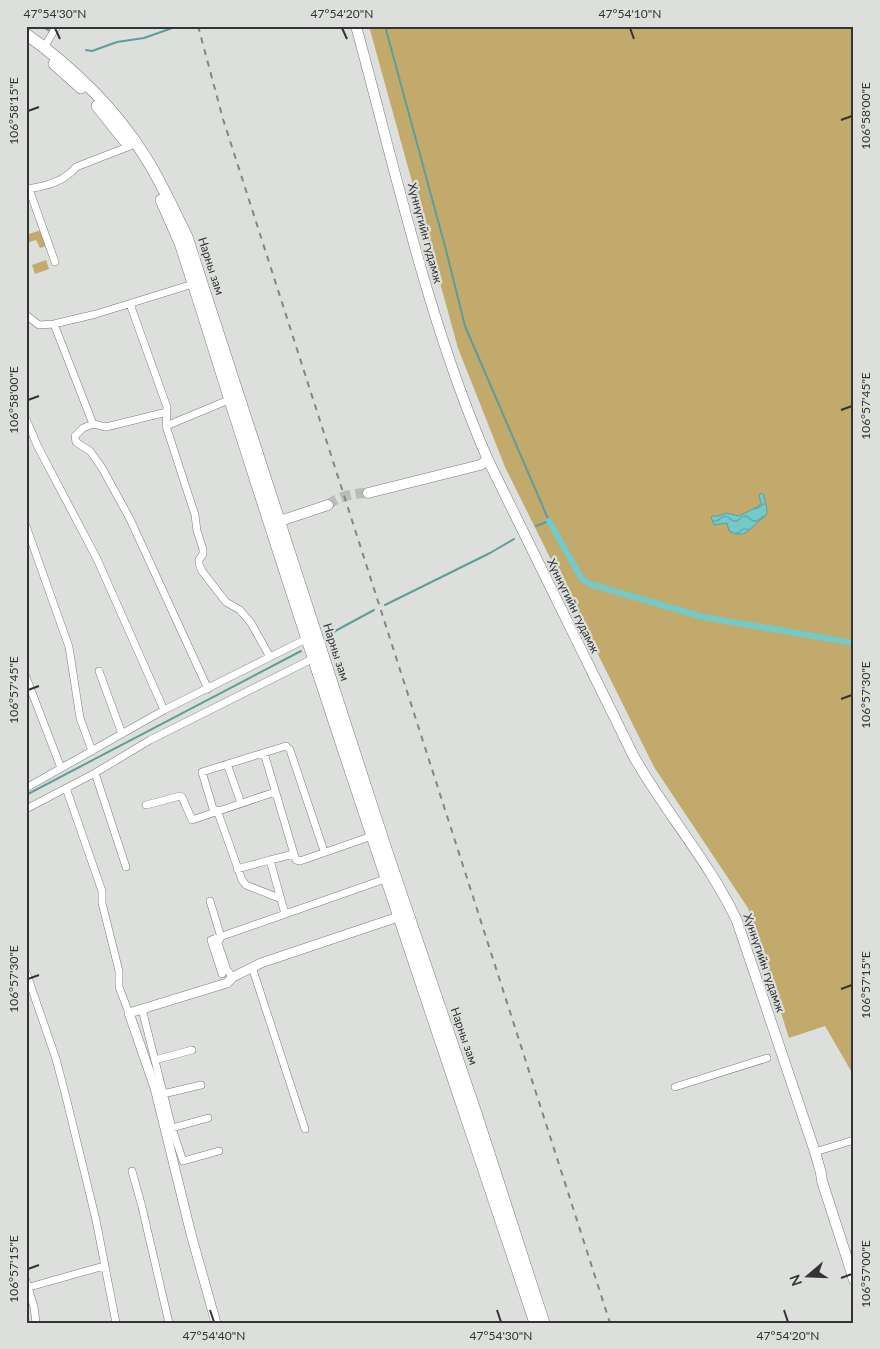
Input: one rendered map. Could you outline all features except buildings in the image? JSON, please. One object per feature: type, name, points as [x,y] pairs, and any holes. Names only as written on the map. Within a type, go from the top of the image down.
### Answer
[{"type":"main road","name":"Хүннүгийн гудамж","points":[[356,26],[430,301],[462,397],[488,460],[634,757],[732,911],[854,1261]]},
{"type":"main road","name":"Нарны зам","points":[[26,34],[73,70],[116,116],[145,156],[187,237],[234,398]]},
{"type":"main road","name":"Нарны зам","points":[[26,43],[48,59],[87,94],[130,146],[155,187],[180,243],[234,398],[312,637],[544,1323]]},
{"type":"main road","points":[[368,492],[480,465],[488,460]]},
{"type":"main road","points":[[275,523],[328,505]]},
{"type":"main road","name":"Нарны зам","points":[[312,637],[314,658],[398,917],[464,1106],[535,1323]]},
{"type":"main road","name":"Хүннүгийн гудамж","points":[[822,1173],[822,1181],[854,1280]]},
{"type":"street","points":[[44,47],[57,26]]},
{"type":"street","points":[[55,262],[28,189],[59,181],[76,167],[130,146]]},
{"type":"street","points":[[26,315],[39,325],[54,324],[96,314],[193,284]]},
{"type":"street","points":[[130,304],[167,407],[166,426],[195,516],[203,554],[199,564],[226,602],[240,610],[251,623],[270,657]]},
{"type":"street","points":[[54,324],[93,424]]},
{"type":"street","points":[[166,426],[234,398]]},
{"type":"street","points":[[167,412],[106,427],[93,424],[75,436],[76,442],[90,450],[102,468],[130,519],[208,689]]},
{"type":"street","points":[[26,418],[38,447],[97,559],[164,710]]},
{"type":"street","points":[[26,526],[69,647],[80,718],[92,751]]},
{"type":"street","points":[[26,788],[164,710],[312,637]]},
{"type":"street","points":[[26,809],[95,773],[150,740],[314,658]]},
{"type":"street","points":[[99,671],[122,734]]},
{"type":"street","points":[[26,676],[62,768]]},
{"type":"street","points":[[280,898],[246,885],[242,880],[202,772],[286,746],[288,747],[324,851]]},
{"type":"street","points":[[264,753],[296,860],[300,861],[324,851],[372,836]]},
{"type":"street","points":[[227,764],[241,803]]},
{"type":"street","points":[[95,773],[126,867]]},
{"type":"street","points":[[66,788],[102,891],[102,903],[119,970],[119,987],[155,1088],[191,1234],[216,1323]]},
{"type":"street","points":[[146,805],[182,796],[192,820],[275,792]]},
{"type":"street","points":[[237,869],[294,854]]},
{"type":"street","points":[[270,860],[285,914]]},
{"type":"street","points":[[222,974],[211,940],[386,879]]},
{"type":"street","points":[[210,901],[221,936],[218,944],[233,978]]},
{"type":"street","points":[[129,1013],[226,983],[261,963],[398,917]]},
{"type":"street","points":[[252,967],[305,1129]]},
{"type":"street","points":[[26,972],[56,1058],[96,1220],[116,1323]]},
{"type":"street","points":[[142,1009],[172,1128],[183,1161],[219,1151]]},
{"type":"street","points":[[155,1060],[192,1050]]},
{"type":"street","points":[[675,1087],[767,1058]]},
{"type":"street","points":[[163,1094],[201,1085]]},
{"type":"street","points":[[172,1128],[208,1118]]},
{"type":"street","points":[[815,1152],[854,1140]]},
{"type":"street","points":[[132,1172],[169,1323]]},
{"type":"street","points":[[36,1323],[34,1307],[27,1285],[104,1266]]},
{"type":"shaded area","points":[[369,26],[854,26],[854,1076],[825,1026],[789,1038],[748,908],[654,767],[505,467],[458,348]]},
{"type":"shaded area","points":[[41,230],[46,246],[40,248],[36,240],[26,243],[26,235]]},
{"type":"shaded area","points":[[46,260],[49,269],[35,274],[32,265]]},
{"type":"water","points":[[762,493],[767,513],[747,532],[739,534],[729,531],[727,523],[714,525],[712,516],[726,513],[739,516],[759,506],[761,503],[759,495]]},
{"type":"waterway","points":[[41,26],[50,31]]},
{"type":"waterway","points":[[86,50],[92,51],[117,42],[144,38],[178,26]]},
{"type":"waterway","points":[[385,26],[465,326],[549,521],[536,526]]},
{"type":"waterway","points":[[549,521],[582,579],[590,584],[703,617],[854,643]]},
{"type":"waterway","points":[[385,605],[490,553],[514,539]]},
{"type":"waterway","points":[[326,636],[374,610]]},
{"type":"waterway","points":[[26,795],[301,651]]},
{"type":"tunnel","points":[[328,505],[337,499],[368,493]]},
{"type":"railway","points":[[198,26],[223,119],[610,1323]]}]
